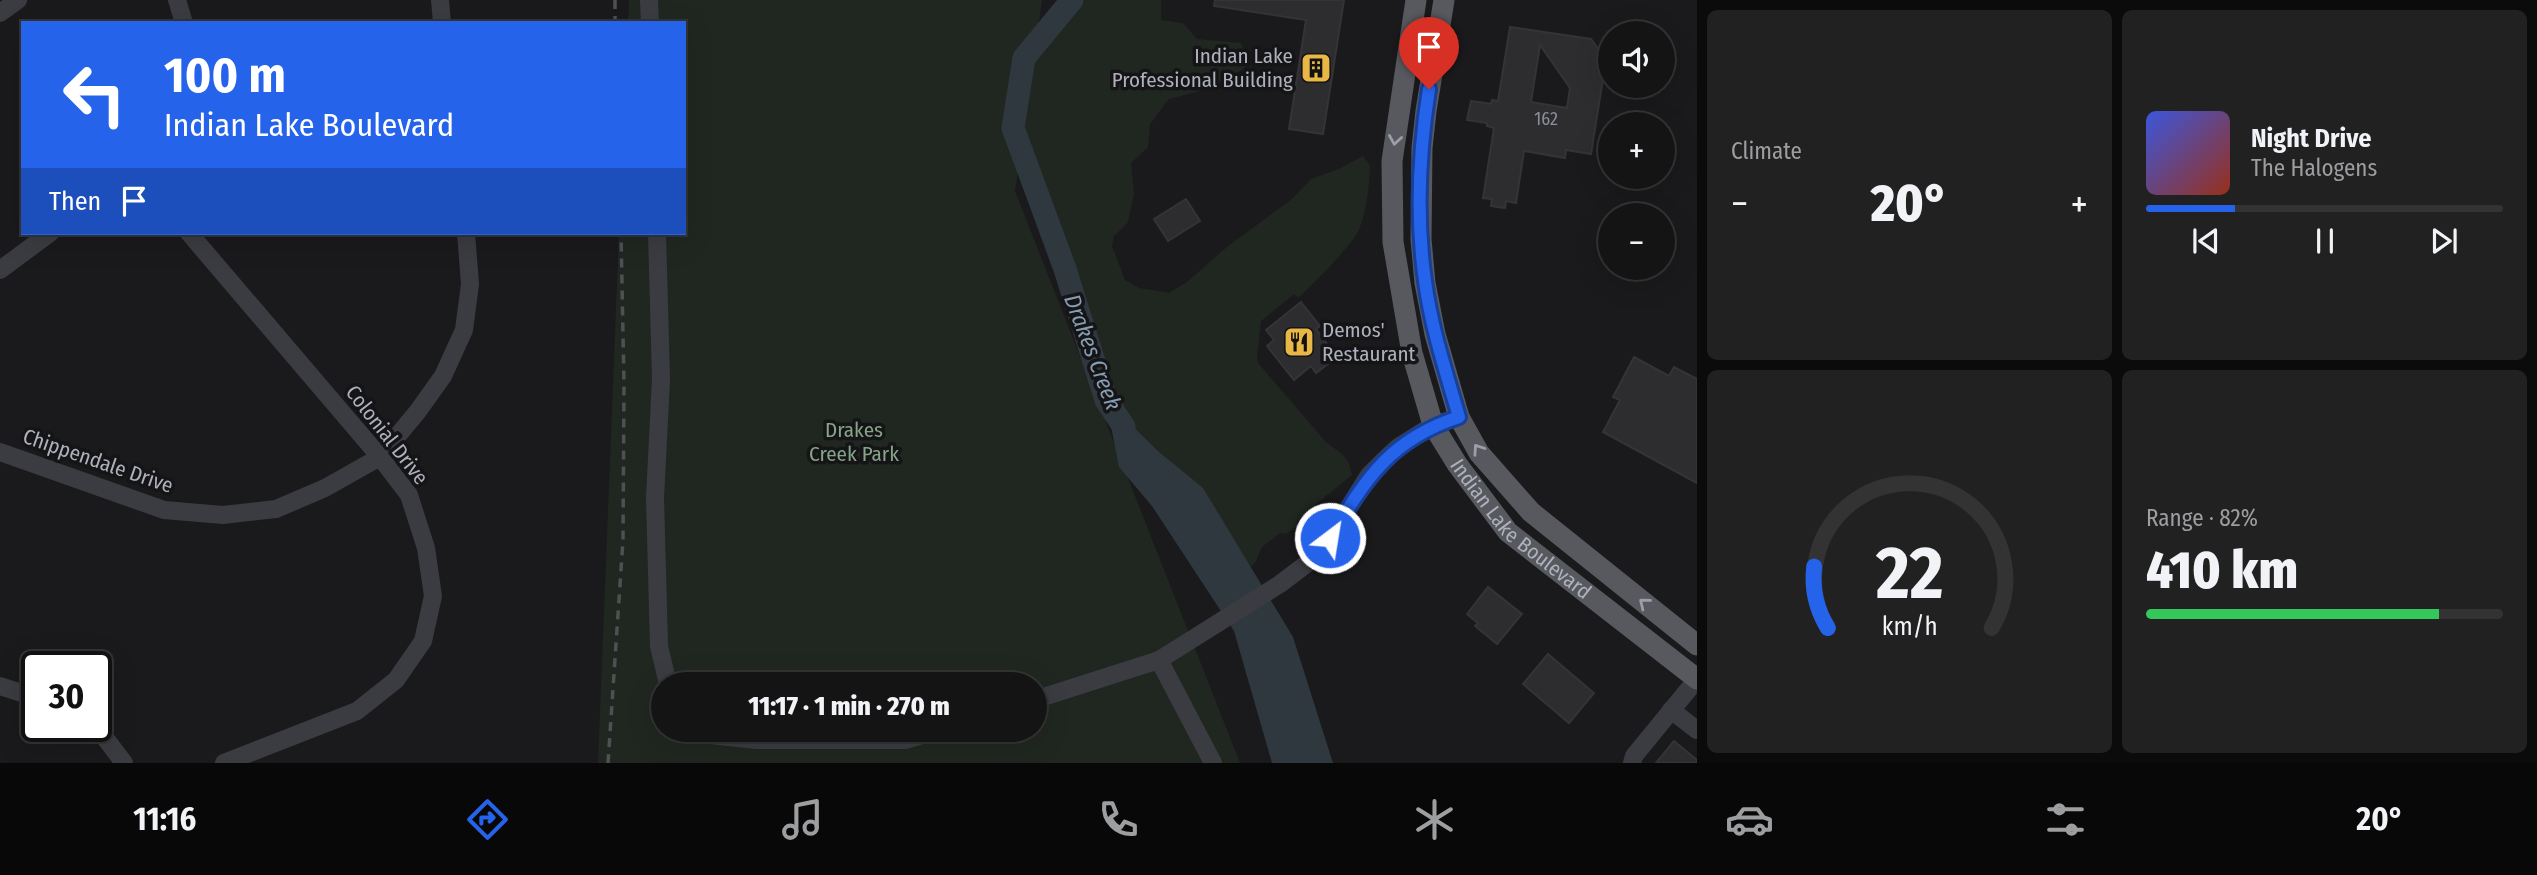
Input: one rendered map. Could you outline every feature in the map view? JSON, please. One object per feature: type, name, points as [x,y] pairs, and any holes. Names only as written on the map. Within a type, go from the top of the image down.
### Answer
[{"type":"main road","name":"Indian Lake Boulevard","points":[[1416,0],[1392,161],[1393,242],[1412,353],[1433,425],[1457,464],[1508,532],[1697,679]]},
{"type":"main road","name":"Indian Lake Boulevard","points":[[1444,0],[1422,148],[1421,239],[1425,283],[1435,334],[1459,417],[1479,453],[1531,512],[1697,645]]},
{"type":"street","points":[[0,13],[18,0]]},
{"type":"street","points":[[177,0],[183,21]]},
{"type":"street","points":[[440,0],[442,21]]},
{"type":"street","points":[[649,0],[650,21]]},
{"type":"street","points":[[0,270],[47,235]]},
{"type":"street","name":"Colonial Drive","points":[[190,235],[380,457],[409,495],[426,548],[433,596],[423,641],[396,680],[357,711],[224,763]]},
{"type":"street","name":"Chippendale Drive","points":[[0,452],[164,510],[223,515],[276,509],[325,488],[380,457],[443,376],[464,330],[470,284],[466,235]]},
{"type":"street","points":[[657,235],[661,379],[655,498],[657,606],[659,646],[665,672]]},
{"type":"street","points":[[1047,696],[1159,660],[1280,584],[1309,562],[1330,538],[1376,468],[1398,447],[1433,425],[1459,417]]},
{"type":"street","points":[[1159,660],[1213,763]]},
{"type":"street","points":[[1632,763],[1634,756],[1697,679]]},
{"type":"street","points":[[0,686],[21,693]]},
{"type":"street","points":[[1671,710],[1697,730]]},
{"type":"street","points":[[108,742],[124,763]]},
{"type":"green space","name":"Drakes Creek Park","points":[[629,0],[1042,0],[1036,43],[1072,0],[1161,0],[1161,20],[1183,23],[1197,39],[1241,43],[1250,64],[1211,86],[1169,99],[1150,124],[1148,147],[1131,163],[1134,194],[1128,222],[1114,236],[1112,246],[1125,280],[1139,288],[1169,293],[1187,282],[1228,246],[1292,199],[1311,179],[1339,169],[1363,156],[1370,166],[1366,207],[1359,230],[1340,255],[1304,293],[1298,298],[1294,294],[1261,321],[1257,358],[1258,363],[1326,442],[1342,454],[1349,463],[1352,475],[1304,514],[1297,526],[1286,534],[1280,533],[1262,547],[1255,563],[1250,567],[1202,488],[1158,451],[1106,400],[1065,269],[1021,151],[1015,191],[1240,763],[598,763],[619,235],[686,235],[686,21],[628,21]]},
{"type":"shaded area","points":[[1106,400],[1158,451],[1203,488],[1293,637],[1333,763],[1272,763],[1234,631],[1152,506],[1119,467]]},
{"type":"building","name":"Indian Lake Professional Building","points":[[1215,0],[1344,0],[1323,134],[1289,129],[1306,20],[1214,6]]},
{"type":"building","points":[[1510,27],[1591,39],[1598,49],[1600,98],[1591,154],[1566,150],[1565,158],[1524,151],[1516,203],[1506,201],[1505,208],[1491,206],[1492,199],[1483,198],[1494,128],[1487,126],[1487,123],[1467,120],[1471,101],[1491,104],[1492,100],[1498,101]],"holes":[[[1540,45],[1570,88],[1567,108],[1531,102]]]},
{"type":"building","points":[[1186,199],[1200,221],[1168,241],[1154,219]]},
{"type":"building","name":"Demos' Restaurant","points":[[1301,302],[1320,326],[1316,329],[1337,357],[1316,373],[1311,366],[1294,380],[1267,346],[1274,340],[1266,330]]},
{"type":"building","points":[[1634,357],[1669,376],[1674,367],[1697,379],[1697,483],[1603,432],[1620,400],[1613,397]]},
{"type":"building","points":[[1488,587],[1522,614],[1497,644],[1475,626],[1478,623],[1467,614]]},
{"type":"building","points":[[1548,654],[1594,693],[1569,723],[1523,684]]},
{"type":"building","points":[[1674,741],[1697,760],[1697,763],[1656,763]]},
{"type":"waterway","name":"Drakes Creek","points":[[1072,0],[1024,58],[1013,128],[1065,269],[1106,400],[1124,427]]},
{"type":"railway","points":[[615,0],[615,21]]},
{"type":"railway","points":[[608,763],[623,540],[621,235]]},
{"type":"place","name":"Indian Lake Professional Building","points":[[1316,68]]},
{"type":"place","name":"Demos' Restaurant","points":[[1299,342]]},
{"type":"route","points":[[1330,538],[1369,475],[1384,460],[1398,447],[1433,425],[1459,417],[1435,334],[1425,283],[1420,199],[1422,148],[1429,89]]}]
